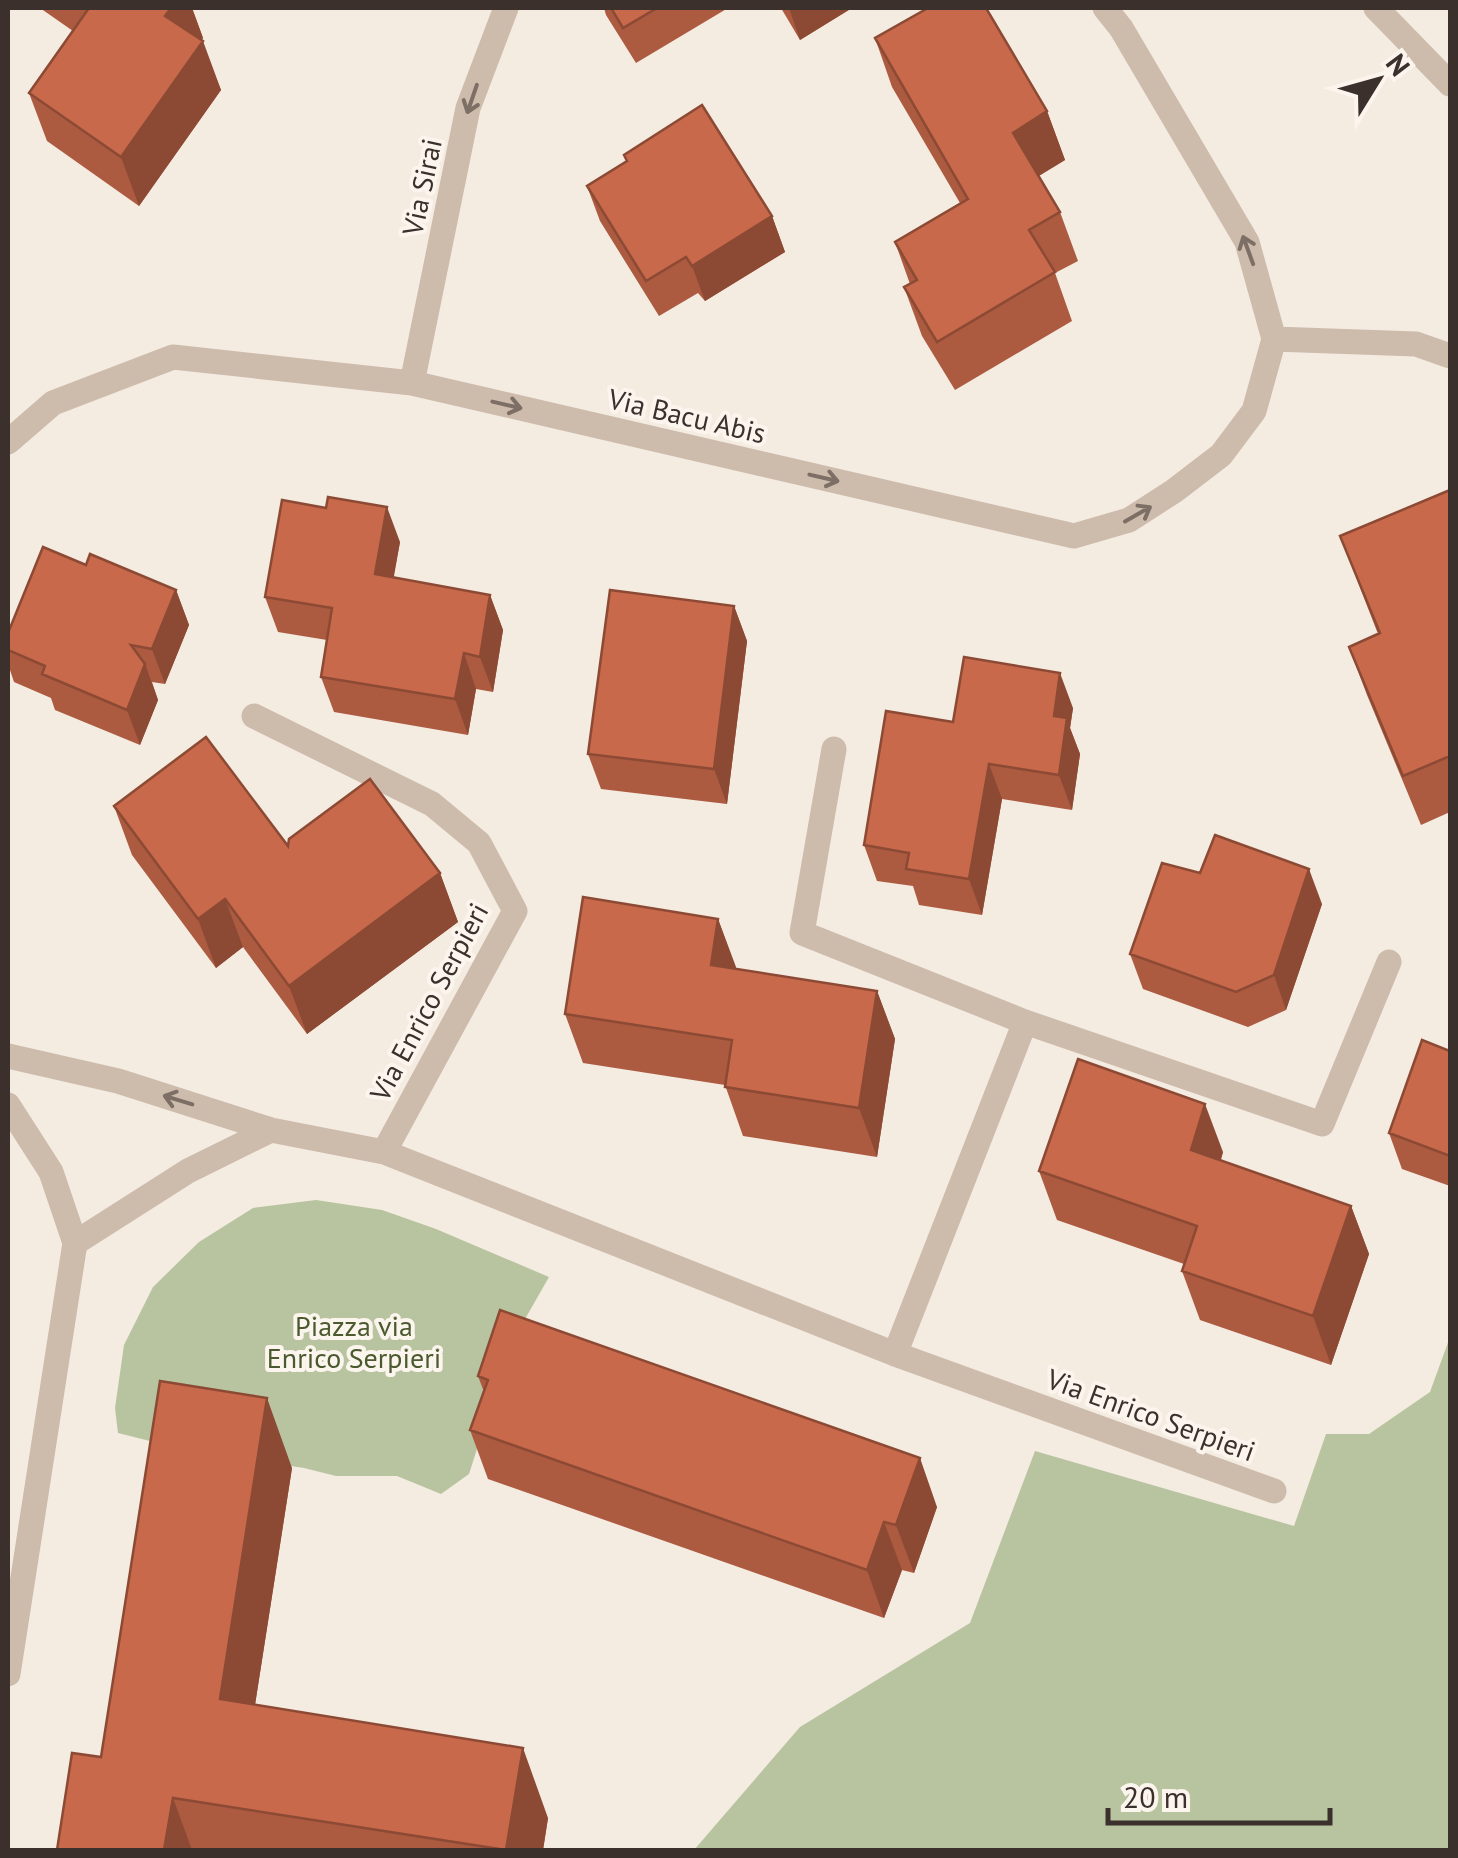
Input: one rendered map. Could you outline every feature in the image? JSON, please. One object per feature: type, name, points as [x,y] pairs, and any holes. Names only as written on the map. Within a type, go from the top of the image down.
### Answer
[{"type":"street","name":"Via Sirai","points":[[412,383],[468,108],[506,8]]},
{"type":"street","points":[[1105,8],[1121,28],[1247,242],[1274,339],[1416,344],[1450,356]]},
{"type":"street","points":[[1376,8],[1450,84]]},
{"type":"street","name":"Via Bacu Abis","points":[[8,442],[53,403],[173,357],[412,383],[1074,536],[1129,520],[1221,455],[1254,411],[1274,339]]},
{"type":"street","name":"Via Enrico Serpieri","points":[[254,716],[432,804],[478,843],[515,911],[384,1152]]},
{"type":"street","points":[[834,748],[802,933],[1025,1022],[1322,1124],[1389,962]]},
{"type":"street","points":[[895,1354],[1025,1022]]},
{"type":"street","name":"Via Enrico Serpieri","points":[[8,1056],[118,1081],[271,1130],[384,1152],[895,1354],[1274,1491]]},
{"type":"street","points":[[8,1105],[51,1172],[75,1243],[8,1674]]},
{"type":"street","points":[[75,1243],[188,1170],[271,1130]]},
{"type":"green space","name":"Piazza via Enrico Serpieri","points":[[316,1200],[382,1210],[549,1277],[525,1319],[469,1474],[441,1494],[397,1476],[336,1476],[186,1450],[118,1433],[115,1408],[124,1345],[153,1287],[199,1242],[253,1208]]},
{"type":"green space","points":[[1450,1337],[1450,1850],[694,1850],[800,1727],[970,1623],[1035,1451],[1294,1526],[1326,1434],[1369,1434],[1430,1392]]},
{"type":"building","points":[[89,8],[171,8],[165,16],[203,41],[121,157],[29,93]]},
{"type":"building","points":[[611,8],[657,8],[623,28]]},
{"type":"building","points":[[928,8],[986,8],[1047,111],[1013,133],[1060,212],[1029,230],[1055,272],[937,342],[904,287],[917,280],[895,242],[968,199],[875,38]]},
{"type":"building","points":[[702,105],[772,216],[692,266],[686,257],[646,281],[587,186],[627,161],[624,155]]},
{"type":"building","points":[[1450,490],[1450,756],[1403,776],[1349,647],[1380,633],[1340,536]]},
{"type":"building","points":[[328,497],[387,507],[375,574],[490,595],[480,657],[464,653],[455,699],[321,677],[332,608],[265,597],[282,500],[326,508]]},
{"type":"building","points":[[43,547],[86,565],[90,554],[176,590],[152,649],[131,645],[145,664],[127,710],[42,674],[45,666],[8,650],[8,633]]},
{"type":"building","points":[[610,590],[734,606],[714,769],[588,754]]},
{"type":"building","points":[[964,657],[1060,673],[1054,716],[1067,718],[1059,775],[989,764],[969,879],[906,869],[909,853],[864,845],[886,711],[953,722]]},
{"type":"building","points":[[206,737],[288,846],[289,839],[370,779],[440,873],[289,986],[225,899],[198,919],[114,806]]},
{"type":"building","points":[[1215,835],[1309,869],[1274,975],[1236,992],[1130,954],[1162,863],[1200,873]]},
{"type":"building","points":[[583,897],[718,919],[711,965],[877,991],[859,1108],[725,1087],[732,1040],[565,1014]]},
{"type":"building","points":[[1422,1040],[1450,1051],[1450,1156],[1389,1133]]},
{"type":"building","points":[[1078,1059],[1205,1104],[1191,1150],[1351,1206],[1313,1316],[1182,1271],[1197,1226],[1039,1171]]},
{"type":"building","points":[[500,1310],[920,1458],[896,1525],[884,1522],[867,1570],[470,1430],[488,1380],[478,1376]]},
{"type":"building","points":[[160,1381],[267,1398],[220,1699],[523,1748],[506,1850],[173,1798],[164,1850],[57,1850],[72,1753],[101,1757]]}]
